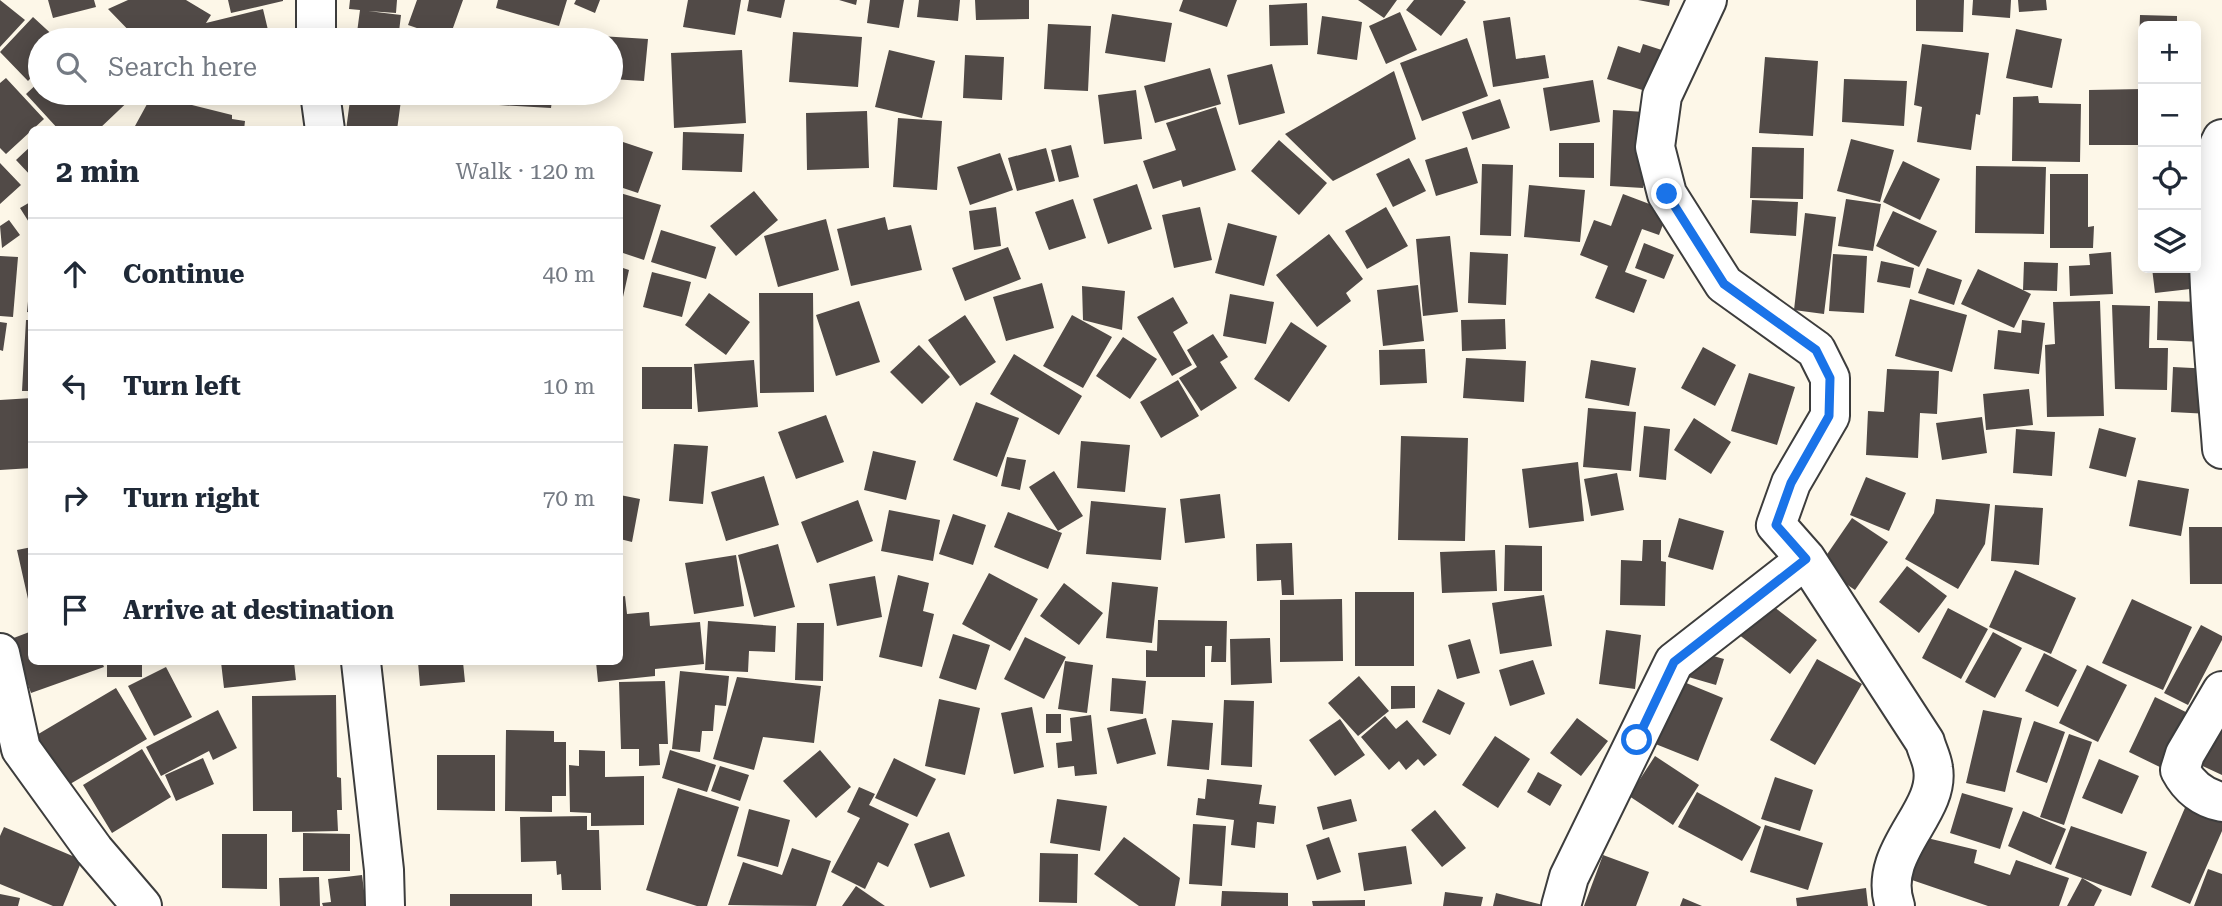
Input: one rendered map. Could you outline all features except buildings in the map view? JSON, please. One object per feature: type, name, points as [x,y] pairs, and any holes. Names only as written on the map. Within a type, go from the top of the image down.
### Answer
[{"type":"street","points":[[316,0],[316,28]]},
{"type":"street","points":[[1707,0],[1662,96],[1655,147],[1667,194],[1724,284],[1816,350],[1830,378],[1829,416],[1791,483],[1776,525],[1806,559],[1924,742],[1934,770],[1930,790],[1892,869],[1891,894],[1895,906]]},
{"type":"street","points":[[321,105],[324,126]]},
{"type":"street","points":[[2222,139],[2210,184],[2210,281],[2222,449]]},
{"type":"street","points":[[1560,906],[1569,877],[1674,662],[1806,559]]},
{"type":"street","points":[[0,653],[10,746],[142,906]]},
{"type":"street","points":[[360,665],[384,870],[385,906]]},
{"type":"street","points":[[2222,691],[2185,754],[2180,770],[2186,780],[2207,799],[2222,802]]},
{"type":"route","points":[[1637,740],[1674,662],[1806,559],[1776,525],[1791,483],[1829,416],[1830,378],[1816,350],[1724,284],[1667,194]]}]
